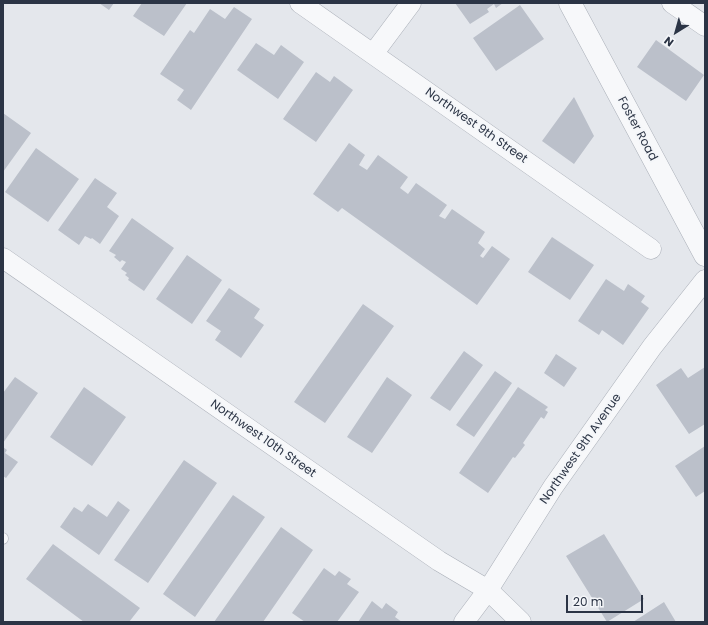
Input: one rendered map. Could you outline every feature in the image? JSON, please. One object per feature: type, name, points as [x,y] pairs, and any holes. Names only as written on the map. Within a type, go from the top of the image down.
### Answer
[{"type":"street","name":"Northwest 9th Street","points":[[300,3],[651,249]]},
{"type":"street","points":[[373,54],[411,3]]},
{"type":"street","name":"Foster Road","points":[[570,3],[705,255]]},
{"type":"street","points":[[672,3],[705,26]]},
{"type":"street","name":"Northwest 10th Street","points":[[3,258],[439,561],[488,590],[521,622]]},
{"type":"street","name":"Northwest 9th Avenue","points":[[464,622],[488,590],[553,487],[638,366],[705,280]]},
{"type":"building","points":[[99,3],[114,3],[109,10]]},
{"type":"building","points":[[142,3],[187,3],[164,36],[133,16]]},
{"type":"building","points":[[455,3],[503,3],[496,8],[494,4],[487,9],[489,12],[470,24]]},
{"type":"building","points":[[520,5],[544,39],[496,71],[473,38]]},
{"type":"building","points":[[234,7],[252,19],[191,110],[177,100],[184,90],[160,74],[190,30],[194,33],[210,9],[225,19]]},
{"type":"building","points":[[656,40],[704,75],[686,101],[637,67]]},
{"type":"building","points":[[256,43],[274,55],[281,45],[304,62],[278,99],[237,70]]},
{"type":"building","points":[[316,72],[330,82],[334,76],[353,90],[316,142],[283,119]]},
{"type":"building","points":[[574,97],[594,136],[574,164],[542,141]]},
{"type":"building","points":[[3,113],[31,133],[3,172]]},
{"type":"building","points":[[349,143],[365,155],[359,165],[367,170],[378,155],[408,177],[400,188],[408,194],[416,183],[447,205],[439,216],[445,219],[452,209],[485,232],[478,243],[485,249],[480,256],[483,258],[492,246],[510,259],[477,305],[342,208],[338,212],[313,194]]},
{"type":"building","points":[[36,148],[79,179],[48,222],[5,192]]},
{"type":"building","points":[[95,178],[117,193],[107,207],[119,216],[100,244],[92,238],[91,239],[85,236],[79,245],[58,230]]},
{"type":"building","points":[[132,218],[174,248],[144,291],[128,280],[129,278],[125,275],[127,273],[121,269],[126,262],[122,260],[120,262],[114,257],[116,255],[109,251]]},
{"type":"building","points":[[552,237],[594,265],[570,300],[528,272]]},
{"type":"building","points":[[187,255],[222,280],[192,324],[156,299]]},
{"type":"building","points":[[606,279],[624,291],[628,284],[645,296],[641,302],[649,308],[623,345],[602,330],[599,335],[578,321]]},
{"type":"building","points":[[229,288],[260,309],[254,318],[264,325],[241,358],[215,340],[221,331],[206,321]]},
{"type":"building","points":[[363,304],[394,326],[325,423],[294,402]]},
{"type":"building","points":[[464,351],[483,365],[450,411],[430,398]]},
{"type":"building","points":[[556,354],[577,368],[564,387],[544,373]]},
{"type":"building","points":[[705,367],[705,424],[689,434],[656,385],[681,368],[688,378]]},
{"type":"building","points":[[495,371],[512,383],[474,437],[456,425]]},
{"type":"building","points":[[15,377],[38,393],[3,443],[3,393]]},
{"type":"building","points":[[387,377],[412,395],[372,453],[347,437]]},
{"type":"building","points":[[84,387],[126,417],[92,466],[50,437]]},
{"type":"building","points":[[518,387],[548,407],[545,410],[548,412],[544,419],[541,417],[523,443],[525,445],[515,458],[513,457],[488,493],[459,473]]},
{"type":"building","points":[[705,446],[705,491],[696,497],[675,466]]},
{"type":"building","points":[[3,447],[7,450],[5,453],[18,462],[6,478],[3,476]]},
{"type":"building","points":[[184,460],[217,483],[148,583],[114,560]]},
{"type":"building","points":[[233,495],[265,517],[195,617],[163,594]]},
{"type":"building","points":[[118,501],[130,510],[99,555],[60,527],[74,507],[82,512],[88,504],[107,517]]},
{"type":"building","points":[[281,527],[313,550],[263,622],[214,622]]},
{"type":"building","points":[[604,534],[644,599],[607,622],[566,556]]},
{"type":"building","points":[[53,544],[140,608],[129,622],[84,622],[26,579]]},
{"type":"building","points":[[324,568],[335,576],[339,571],[351,579],[347,584],[359,592],[337,622],[305,622],[292,613]]},
{"type":"building","points":[[372,601],[382,609],[386,603],[398,612],[395,617],[402,622],[358,622]]},
{"type":"building","points":[[664,602],[676,622],[633,622]]}]
